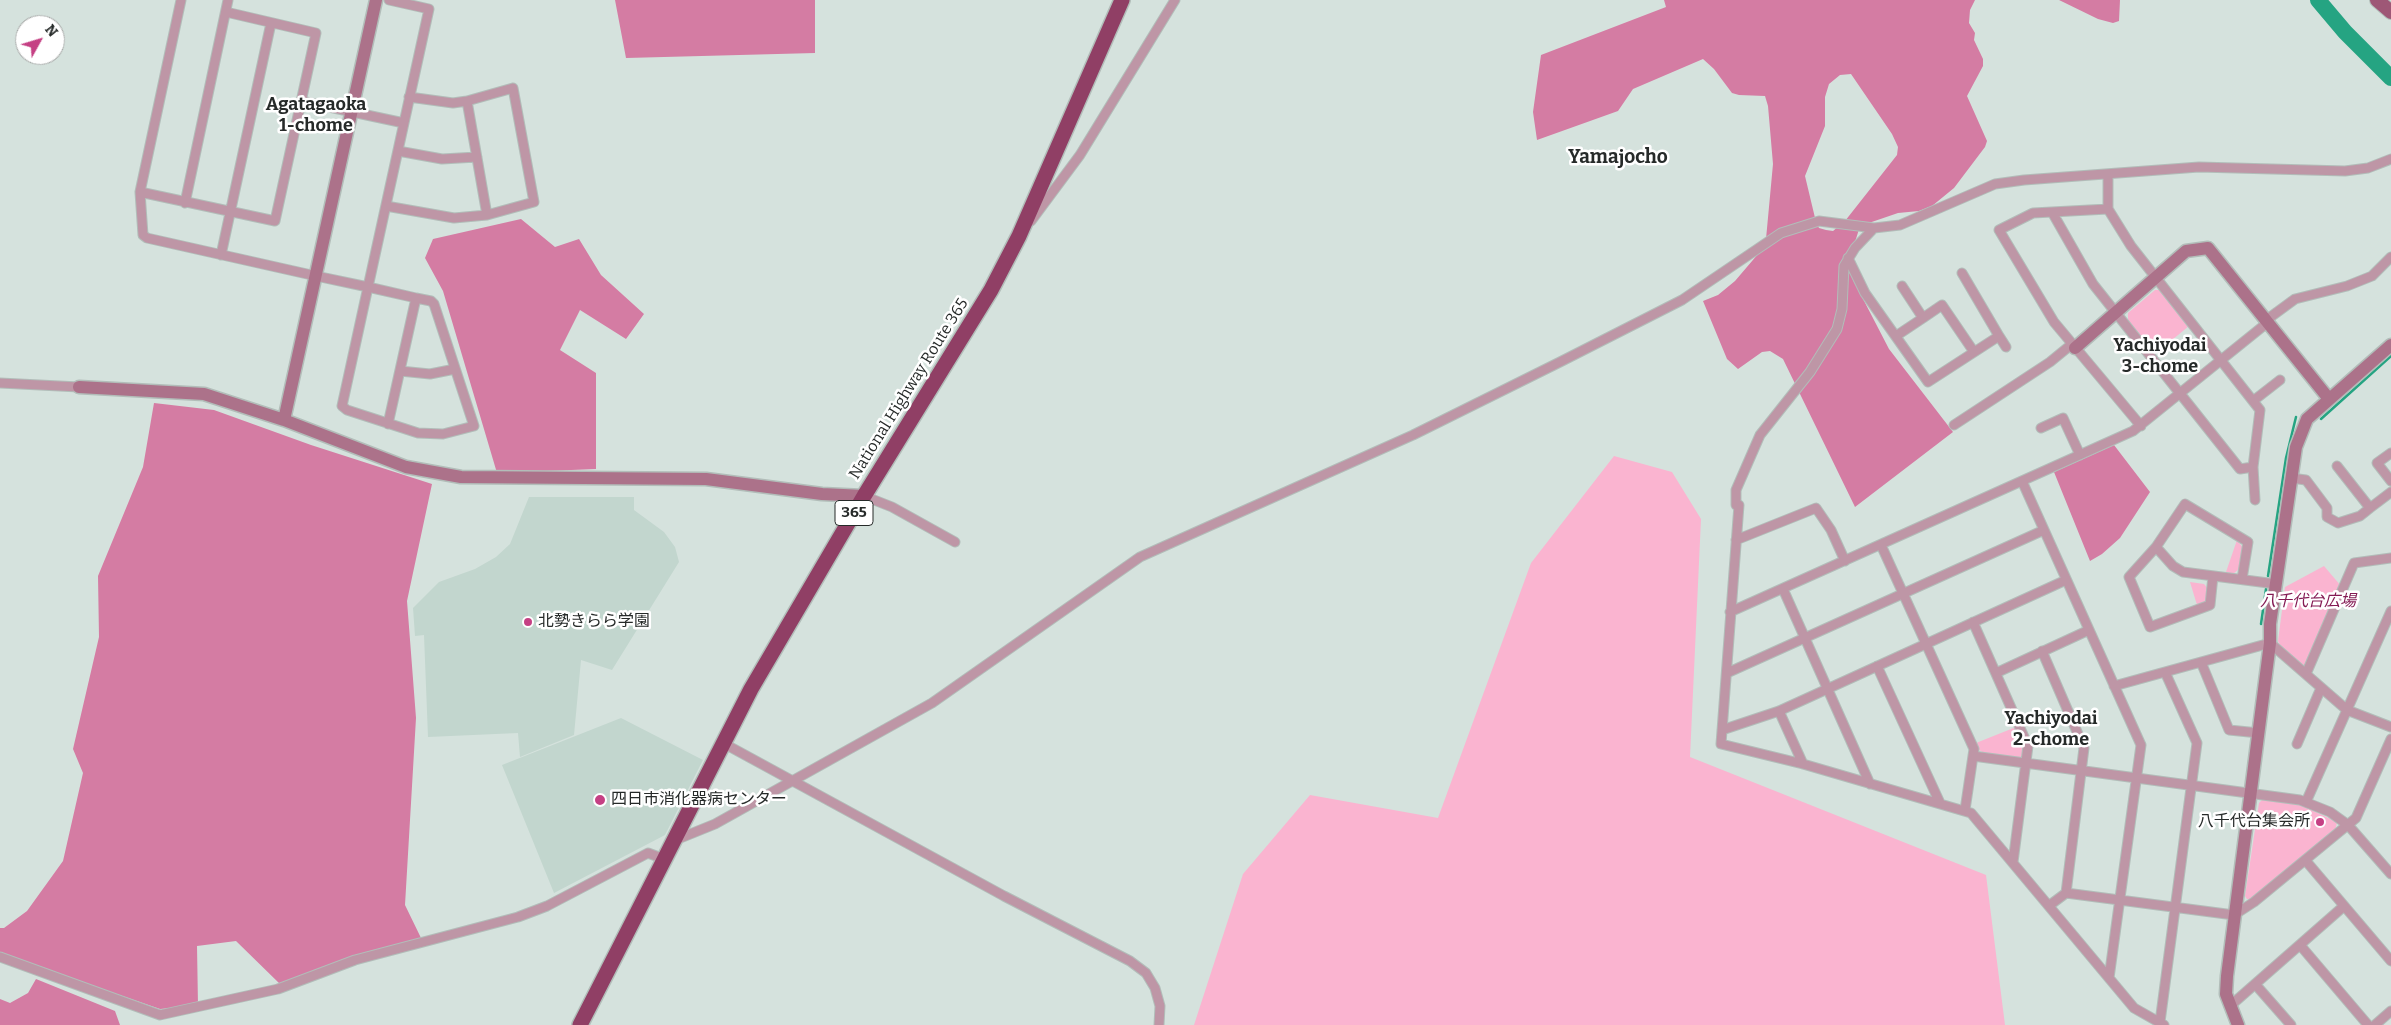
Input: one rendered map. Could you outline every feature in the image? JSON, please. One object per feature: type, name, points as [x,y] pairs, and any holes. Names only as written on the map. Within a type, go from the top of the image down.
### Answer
[{"type":"highway","name":"National Highway Route 365","points":[[580,1025],[751,689],[864,496],[991,290],[1020,236],[1122,0]]},
{"type":"main road","points":[[2377,0],[2391,12]]},
{"type":"street","points":[[181,0],[140,192],[143,235],[147,238],[368,288],[416,298],[434,304],[474,426],[453,432],[418,433],[346,410],[342,406],[368,288],[386,206],[404,123],[410,97],[429,9],[389,0]]},
{"type":"street","points":[[185,203],[228,0]]},
{"type":"street","points":[[284,420],[376,0]]},
{"type":"street","points":[[1020,236],[1080,155],[1175,0]]},
{"type":"street","points":[[140,192],[229,213],[275,221],[316,33],[226,12]]},
{"type":"street","points":[[221,255],[271,23]]},
{"type":"street","points":[[386,206],[454,218],[487,215],[534,202],[513,88],[468,101],[446,103],[410,97]]},
{"type":"street","points":[[301,101],[404,123]]},
{"type":"street","points":[[468,101],[487,215]]},
{"type":"street","points":[[398,151],[442,159],[477,157]]},
{"type":"street","points":[[672,842],[715,824],[932,703],[1140,557],[1413,435],[1568,358],[1696,292],[1781,233],[1819,222],[1874,228],[1890,227],[1918,219],[1995,184],[2072,175],[2199,167],[2345,171],[2368,168],[2391,159]]},
{"type":"street","points":[[2108,174],[2108,209],[2130,246],[2260,410],[2253,467],[2255,500]]},
{"type":"street","points":[[2108,209],[2033,213],[1999,230],[2054,322],[2142,426]]},
{"type":"street","points":[[2052,212],[2093,284],[2240,469],[2253,467]]},
{"type":"street","points":[[1874,228],[1848,258],[1844,266],[1842,309],[1837,329],[1810,372],[1760,435],[1741,476],[1735,495],[1736,505],[1738,505],[1721,744],[1803,764],[1971,813],[2050,905],[2134,1008],[2162,1024],[2175,907],[2198,743],[2165,672]]},
{"type":"street","points":[[1954,425],[2074,346],[2186,251],[2208,248],[2329,399]]},
{"type":"street","points":[[1730,612],[2142,426],[2295,299],[2347,286],[2372,276],[2391,257]]},
{"type":"street","points":[[1848,258],[1865,293],[1928,382],[1998,336]]},
{"type":"street","points":[[1962,273],[2006,347]]},
{"type":"street","points":[[1902,286],[1923,318]]},
{"type":"street","points":[[388,424],[416,298]]},
{"type":"street","points":[[1896,336],[1942,305],[1974,352]]},
{"type":"street","points":[[2238,1025],[2226,994],[2226,976],[2270,643],[2270,624],[2291,478],[2300,432],[2307,419],[2391,344]]},
{"type":"street","points":[[400,371],[430,374],[455,369]]},
{"type":"street","points":[[2253,401],[2280,380]]},
{"type":"street","points":[[0,383],[204,394],[284,420],[406,467],[461,477],[706,478],[822,494],[864,496],[892,506],[955,542]]},
{"type":"street","points":[[2041,428],[2063,418],[2080,455]]},
{"type":"street","points":[[2391,453],[2378,463],[2391,480]]},
{"type":"street","points":[[2337,466],[2370,508]]},
{"type":"street","points":[[2291,478],[2306,480],[2327,508],[2327,517],[2338,523],[2360,516],[2391,492]]},
{"type":"street","points":[[2022,481],[2141,745],[2109,978]]},
{"type":"street","points":[[2213,576],[2210,605],[2150,627],[2129,577],[2156,547],[2185,504],[2248,542],[2242,579]]},
{"type":"street","points":[[1736,540],[1816,508],[1831,530],[1845,561]]},
{"type":"street","points":[[1727,673],[2044,530]]},
{"type":"street","points":[[1881,545],[1974,749],[1965,810]]},
{"type":"street","points":[[2156,547],[2173,566],[2183,572],[2276,584]]},
{"type":"street","points":[[2306,674],[2354,563],[2391,558]]},
{"type":"street","points":[[1722,730],[1780,711],[2066,580]]},
{"type":"street","points":[[1783,589],[1870,784]]},
{"type":"street","points":[[2306,802],[2390,615]]},
{"type":"street","points":[[1973,622],[2028,746],[2013,862]]},
{"type":"street","points":[[1996,673],[2089,630]]},
{"type":"street","points":[[2270,643],[2347,710],[2391,727]]},
{"type":"street","points":[[2114,686],[2270,643]]},
{"type":"street","points":[[2042,651],[2084,743],[2066,892],[2050,905]]},
{"type":"street","points":[[2201,662],[2229,730],[2258,732]]},
{"type":"street","points":[[1877,666],[1940,803]]},
{"type":"street","points":[[2297,744],[2321,688]]},
{"type":"street","points":[[1780,711],[1803,764]]},
{"type":"street","points":[[2066,892],[2234,915],[2254,902],[2306,861],[2356,818],[2391,739]]},
{"type":"street","points":[[723,744],[791,782],[1130,961],[1146,973],[1155,988],[1160,1006],[1159,1025]]},
{"type":"street","points":[[1973,756],[2283,796],[2306,802],[2330,812],[2348,825],[2391,873]]},
{"type":"street","points":[[0,957],[160,1015],[261,993],[355,960],[518,917],[547,906],[648,853],[664,859]]},
{"type":"street","points":[[2306,861],[2391,960]]},
{"type":"street","points":[[2230,1006],[2344,906]]},
{"type":"street","points":[[2300,945],[2368,1025]]},
{"type":"street","points":[[2255,984],[2291,1025]]},
{"type":"street","points":[[2375,1025],[2391,1011]]},
{"type":"shaded area","points":[[615,0],[815,0],[815,53],[626,58]]},
{"type":"shaded area","points":[[1664,0],[1975,0],[1970,10],[1969,23],[1975,33],[1974,40],[1983,59],[1983,66],[1967,96],[1987,141],[1985,147],[1954,188],[1932,206],[1919,211],[1898,213],[1860,226],[1847,268],[1889,349],[1953,432],[1855,507],[1783,359],[1770,351],[1762,352],[1738,369],[1727,359],[1703,301],[1718,295],[1735,281],[1764,247],[1773,164],[1768,106],[1765,96],[1732,93],[1714,69],[1703,59],[1633,89],[1618,111],[1537,140],[1533,112],[1541,55],[1666,7]],"holes":[[[1851,74],[1892,134],[1898,147],[1897,155],[1845,221],[1833,231],[1819,228],[1805,176],[1825,126],[1825,97],[1829,84],[1840,75]]]},
{"type":"shaded area","points":[[2059,0],[2120,0],[2119,21],[2113,23],[2098,19]]},
{"type":"shaded area","points":[[521,219],[555,247],[579,239],[601,275],[644,314],[626,339],[580,310],[560,350],[596,373],[596,469],[497,473],[443,291],[425,258],[433,239]]},
{"type":"shaded area","points":[[154,403],[214,410],[311,445],[432,484],[407,601],[416,718],[405,905],[421,938],[281,985],[236,941],[197,946],[198,1006],[160,1009],[0,954],[0,928],[4,928],[27,911],[63,861],[83,773],[73,749],[99,637],[98,576],[143,467]]},
{"type":"shaded area","points":[[2114,445],[2150,492],[2120,538],[2102,554],[2090,561],[2054,472]]},
{"type":"shaded area","name":"北勢きらら学園","points":[[529,497],[634,497],[634,510],[664,532],[675,547],[679,562],[612,670],[581,660],[574,735],[520,757],[518,733],[428,737],[424,635],[415,636],[413,608],[439,582],[475,569],[496,557],[510,544]]},
{"type":"shaded area","name":"四日市消化器病センター","points":[[621,718],[703,760],[665,835],[554,893],[502,765]]},
{"type":"shaded area","points":[[36,979],[115,1011],[120,1025],[0,1025],[0,999],[10,1003],[28,993]]},
{"type":"green space","points":[[2155,290],[2161,290],[2189,326],[2155,354],[2128,320],[2128,313]]},
{"type":"green space","points":[[1614,456],[1672,472],[1701,519],[1690,757],[1986,875],[2005,1025],[1194,1025],[1243,874],[1310,795],[1438,818],[1531,563]]},
{"type":"green space","points":[[2237,540],[2243,548],[2239,569],[2233,574],[2226,572]]},
{"type":"green space","name":"八千代台広場","points":[[2324,566],[2341,586],[2303,668],[2281,648],[2278,641],[2285,587]]},
{"type":"green space","points":[[2190,582],[2204,584],[2209,590],[2208,599],[2203,604],[2197,605]]},
{"type":"green space","points":[[2016,727],[2025,747],[2025,755],[2020,758],[1985,754],[1978,749],[1976,743]]},
{"type":"green space","points":[[2263,799],[2284,800],[2299,804],[2337,822],[2335,832],[2251,899],[2247,899],[2245,896],[2259,803]]},
{"type":"waterway","points":[[2318,0],[2345,32],[2391,78]]},
{"type":"waterway","points":[[2321,419],[2391,356]]},
{"type":"waterway","points":[[2268,576],[2286,458],[2296,417]]},
{"type":"waterway","points":[[2261,624],[2266,589]]},
{"type":"place","name":"北勢きらら学園","points":[[528,622]]},
{"type":"place","name":"四日市消化器病センター","points":[[600,800]]},
{"type":"place","name":"八千代台集会所","points":[[2320,822]]},
{"type":"district","name":"Agatagaoka 1-chome","points":[[316,115]]},
{"type":"district","name":"Yamajocho","points":[[1618,158]]},
{"type":"district","name":"Yachiyodai 3-chome","points":[[2160,356]]},
{"type":"district","name":"Yachiyodai 2-chome","points":[[2051,730]]}]
